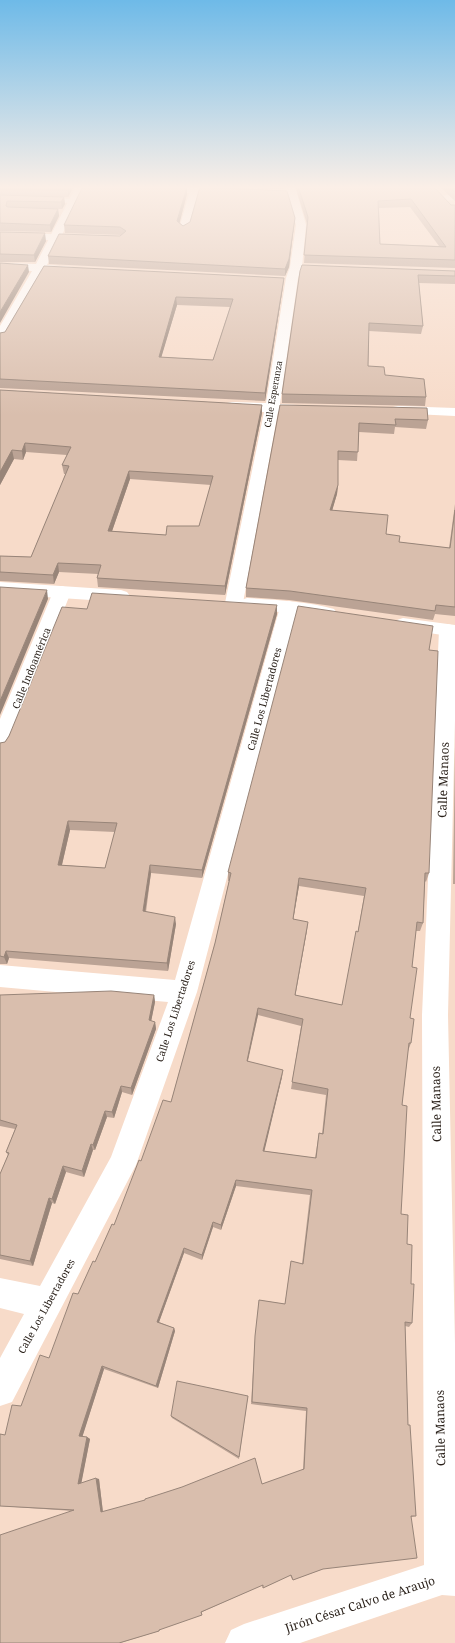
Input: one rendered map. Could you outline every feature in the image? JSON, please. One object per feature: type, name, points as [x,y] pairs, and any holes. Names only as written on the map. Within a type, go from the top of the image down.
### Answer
[{"type":"street","points":[[0,337],[43,263]]},
{"type":"street","name":"Calle Esperanza","points":[[289,608],[226,603],[272,408],[292,282],[300,267],[300,263]]},
{"type":"street","points":[[0,266],[88,270]]},
{"type":"street","points":[[276,281],[292,282]]},
{"type":"street","points":[[217,405],[325,409]]},
{"type":"street","points":[[386,410],[455,412]]},
{"type":"street","points":[[0,588],[140,597]]},
{"type":"street","name":"Calle Indoamérica","points":[[0,744],[62,592]]},
{"type":"street","points":[[289,608],[345,616]]},
{"type":"street","name":"Calle Los Libertadores","points":[[0,1390],[122,1164],[184,992],[289,608]]},
{"type":"street","points":[[384,621],[451,631]]},
{"type":"street","name":"Calle Manaos","points":[[448,1578],[435,1015],[451,631]]},
{"type":"street","points":[[0,976],[184,992]]},
{"type":"street","points":[[0,1293],[48,1303]]},
{"type":"street","name":"Jirón César Calvo de Araujo","points":[[244,1643],[448,1578]]},
{"type":"building","points":[[0,263],[28,265],[0,312]]},
{"type":"building","points":[[170,263],[288,263],[285,269]]},
{"type":"building","points":[[302,265],[455,271],[455,276],[418,275],[423,326],[369,323],[368,366],[384,367],[385,375],[424,379],[426,397],[282,394]]},
{"type":"building","points":[[44,266],[284,278],[265,393],[0,379],[0,333],[5,332]],"holes":[[[176,297],[233,299],[213,360],[159,357]]]},
{"type":"building","points":[[0,390],[262,405],[225,586],[97,578],[101,565],[58,563],[53,575],[0,572],[0,556],[31,557],[69,466],[62,465],[71,447],[25,443],[22,451],[12,450],[0,472]],"holes":[[[129,471],[213,476],[199,526],[167,526],[166,535],[108,531]]]},
{"type":"building","points":[[280,405],[427,408],[428,420],[395,419],[396,425],[359,423],[358,452],[338,451],[338,485],[330,510],[388,515],[386,534],[400,536],[399,542],[450,548],[455,510],[455,607],[436,605],[435,611],[290,591],[246,588]]},
{"type":"building","points":[[0,587],[47,590],[0,701]]},
{"type":"building","points":[[92,593],[277,605],[202,870],[150,865],[143,911],[175,917],[167,963],[6,951],[4,957],[0,956],[0,743],[5,742],[9,736],[62,607],[87,609]],"holes":[[[68,821],[117,823],[105,868],[58,865]]]},
{"type":"building","points":[[298,606],[433,626],[429,650],[438,651],[429,873],[425,873],[423,923],[417,922],[412,967],[417,968],[410,1018],[414,1019],[411,1043],[409,1043],[402,1105],[407,1106],[401,1214],[408,1215],[407,1244],[412,1245],[411,1284],[414,1284],[412,1323],[405,1322],[408,1425],[410,1425],[416,1516],[411,1516],[417,1558],[323,1569],[293,1580],[291,1575],[263,1588],[263,1585],[201,1612],[202,1615],[159,1631],[119,1643],[0,1643],[0,1535],[74,1510],[0,1506],[0,1434],[5,1435],[12,1405],[21,1406],[40,1355],[49,1358],[73,1293],[78,1294],[93,1261],[95,1262],[112,1224],[114,1225],[139,1160],[141,1161],[163,1100],[171,1102],[215,943],[231,873],[228,872]],"holes":[[[299,878],[366,888],[342,1005],[295,995],[308,922],[293,919]],[[258,1008],[303,1019],[292,1082],[328,1089],[323,1134],[319,1133],[316,1158],[263,1151],[283,1070],[247,1061]],[[236,1180],[312,1190],[303,1264],[291,1261],[285,1304],[259,1300],[255,1336],[252,1402],[307,1408],[304,1469],[262,1484],[255,1458],[145,1500],[101,1512],[96,1478],[78,1484],[87,1437],[79,1436],[102,1366],[156,1386],[174,1328],[157,1322],[184,1248],[202,1255],[213,1222],[221,1225]]]},
{"type":"building","points":[[111,991],[154,995],[149,1020],[155,1022],[131,1088],[121,1086],[112,1112],[105,1111],[93,1145],[91,1144],[82,1171],[63,1166],[52,1199],[49,1198],[30,1261],[0,1255],[0,1174],[9,1153],[6,1152],[17,1125],[0,1120],[0,995]]},
{"type":"building","points":[[177,1381],[248,1396],[239,1457],[171,1416]]}]
